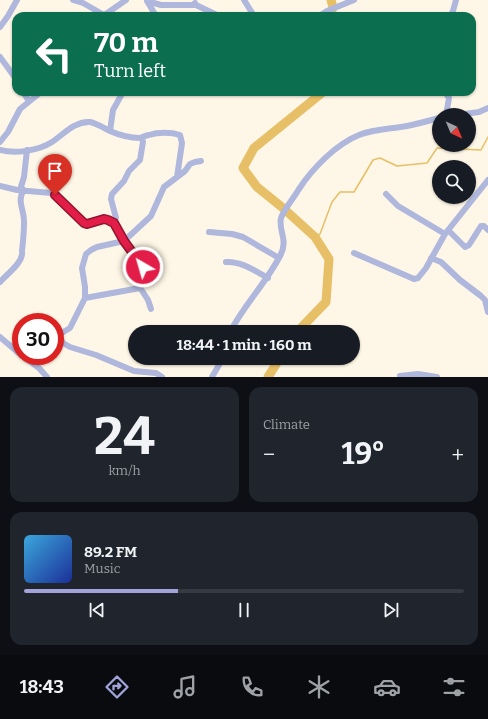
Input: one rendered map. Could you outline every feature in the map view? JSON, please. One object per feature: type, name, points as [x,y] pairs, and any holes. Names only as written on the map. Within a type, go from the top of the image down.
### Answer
[{"type":"street","points":[[0,27],[17,0]]},
{"type":"street","points":[[73,0],[83,3],[97,12]]},
{"type":"street","points":[[109,12],[126,0]]},
{"type":"street","points":[[244,0],[252,12]]},
{"type":"street","points":[[452,12],[456,0]]},
{"type":"street","points":[[147,1],[161,5],[194,2],[212,12]]},
{"type":"street","points":[[147,1],[154,12]]},
{"type":"street","points":[[326,12],[351,1]]},
{"type":"street","points":[[0,57],[12,74]]},
{"type":"street","points":[[26,96],[29,100]]},
{"type":"street","points":[[0,142],[8,132],[20,109],[35,96]]},
{"type":"street","points":[[110,131],[113,110],[121,96]]},
{"type":"street","points":[[447,108],[449,98],[448,96]]},
{"type":"street","points":[[476,112],[488,108]]},
{"type":"street","points":[[234,325],[242,312],[268,278],[284,248],[281,217],[304,182],[318,165],[341,145],[352,138],[367,132],[407,126],[432,120]]},
{"type":"street","points":[[0,150],[9,152],[42,147],[52,142],[73,126],[90,122],[124,136],[142,138],[148,135],[169,133],[180,136],[182,143],[177,177]]},
{"type":"street","points":[[114,223],[116,218],[112,205],[112,194],[124,181],[129,171],[140,160],[142,138]]},
{"type":"street","points":[[0,282],[20,261],[22,255],[24,213],[20,203],[27,150]]},
{"type":"street","points":[[64,332],[70,328],[85,298],[82,268],[86,254],[96,247],[124,241],[151,216],[164,187],[190,164],[201,161]]},
{"type":"street","points":[[354,253],[414,279],[418,278],[446,232],[488,180]]},
{"type":"street","points":[[0,186],[51,193],[87,224],[104,219],[114,223],[124,241],[143,266],[140,276],[140,288],[146,296],[151,309]]},
{"type":"street","points":[[386,194],[398,206],[446,232],[466,247],[469,245],[481,226],[484,226],[488,230]]},
{"type":"street","points":[[209,232],[232,234],[243,237],[279,258]]},
{"type":"street","points":[[431,258],[441,262],[460,280],[481,296],[485,300],[488,312]]},
{"type":"street","points":[[226,262],[233,261],[242,264],[268,278]]},
{"type":"street","points":[[85,298],[140,288]]},
{"type":"street","points":[[0,337],[12,347]]},
{"type":"street","points":[[64,344],[134,371],[156,374],[162,377]]},
{"type":"street","points":[[35,365],[47,377]]},
{"type":"street","points":[[212,377],[219,365]]},
{"type":"street","points":[[400,376],[418,374],[437,377]]},
{"type":"waterway","points":[[331,0],[333,7],[331,12]]},
{"type":"waterway","points":[[304,325],[326,302],[329,259],[315,237],[257,187],[243,168],[254,148],[318,96]]},
{"type":"waterway","points":[[315,237],[320,234],[332,202],[340,192],[354,192],[373,160],[380,158],[397,166],[427,163],[437,148],[481,150],[488,137]]},
{"type":"waterway","points":[[268,377],[276,365]]},
{"type":"route","points":[[55,195],[84,223],[87,224],[104,219],[114,223],[124,241],[143,264],[143,267]]}]
